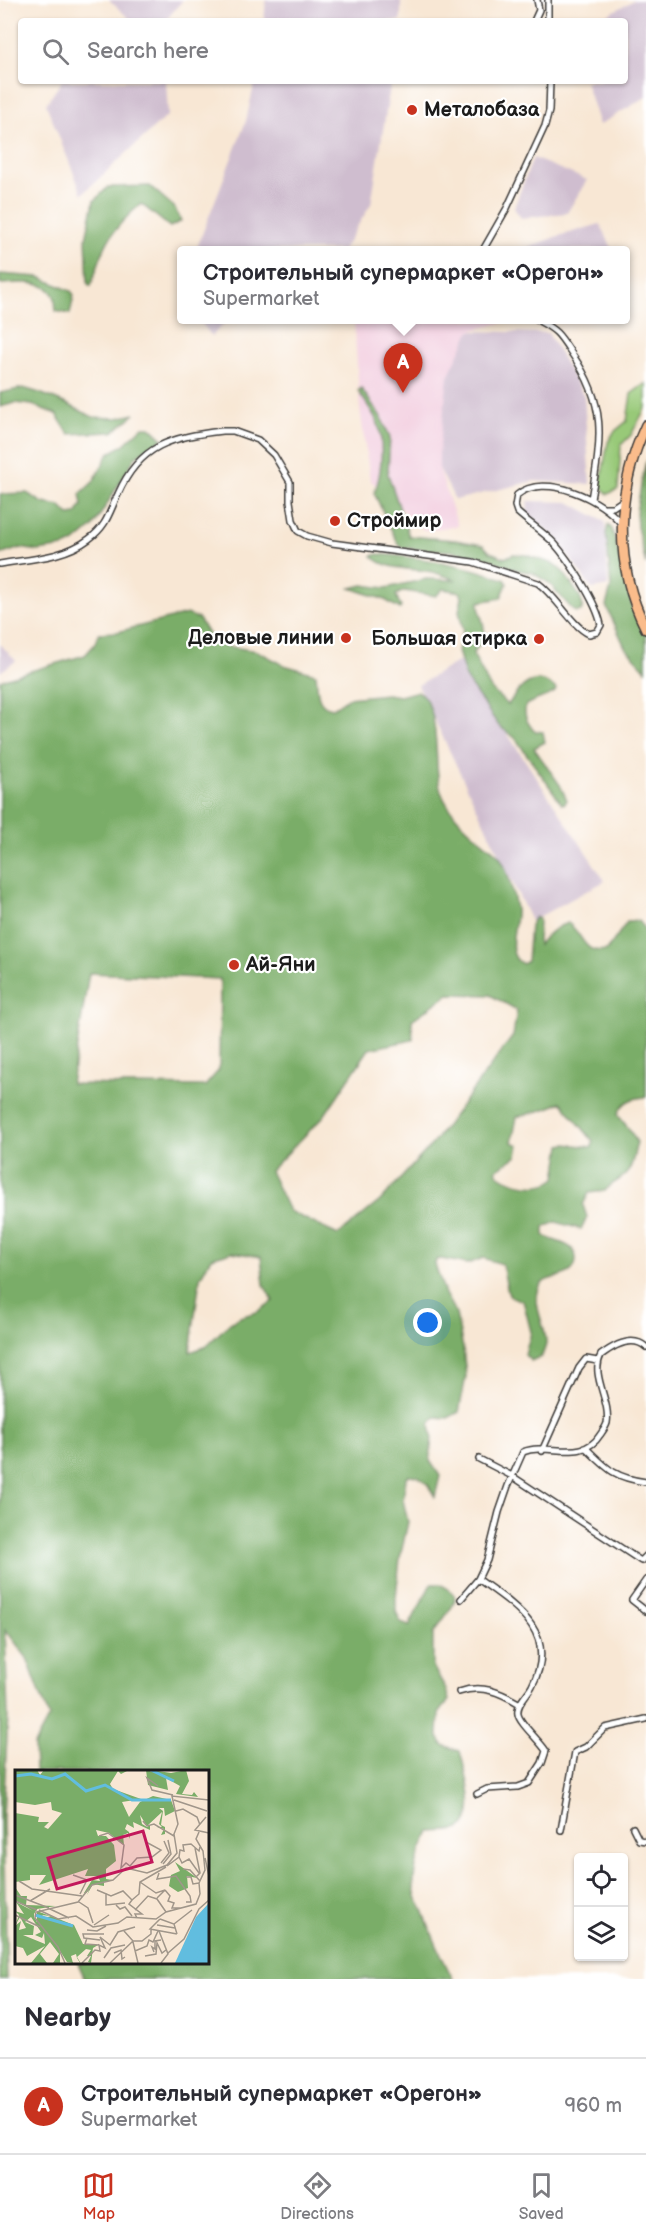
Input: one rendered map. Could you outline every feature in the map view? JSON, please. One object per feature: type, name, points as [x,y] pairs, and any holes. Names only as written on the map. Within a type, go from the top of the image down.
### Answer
[{"type":"highway","points":[[646,424],[627,482],[625,537],[632,576],[646,616]]},
{"type":"highway","points":[[646,432],[636,458],[626,497],[621,537],[626,574],[636,609],[646,629]]},
{"type":"street","points":[[535,18],[539,10],[537,0]]},
{"type":"street","points":[[548,0],[548,18]]},
{"type":"street","points":[[485,246],[507,208],[545,126],[549,111],[550,84]]},
{"type":"street","points":[[545,324],[555,329],[581,366],[595,395],[600,433],[591,499]]},
{"type":"street","points":[[0,564],[54,556],[88,540],[108,519],[125,478],[138,460],[156,446],[208,433],[233,430],[258,440],[274,455],[290,482],[293,520],[298,531],[332,543],[473,562],[538,583],[547,590],[581,630],[589,634],[597,632],[601,625],[599,614],[570,564],[553,542],[517,512],[515,506],[517,495],[526,488],[543,486],[565,490],[591,499],[605,507],[622,524],[625,537]]},
{"type":"street","points":[[605,507],[613,507],[626,497]]},
{"type":"street","points":[[461,1599],[478,1579],[487,1560],[495,1524],[523,1452],[531,1449],[542,1451],[587,1449],[594,1444],[607,1424],[598,1361],[600,1355],[618,1343],[633,1341],[642,1343],[646,1347]]},
{"type":"street","points":[[542,1451],[579,1368],[586,1359],[598,1361]]},
{"type":"street","points":[[587,1449],[612,1472],[626,1479],[646,1482]]},
{"type":"street","points":[[479,1459],[512,1476],[641,1561],[646,1556]]},
{"type":"street","points":[[477,1794],[487,1789],[518,1787],[529,1783],[546,1751],[540,1741],[519,1719],[517,1713],[537,1676],[542,1658],[538,1633],[527,1618],[503,1596],[478,1579]]},
{"type":"street","points":[[646,1580],[632,1600],[646,1611]]},
{"type":"street","points":[[459,1692],[481,1688],[503,1694],[520,1704]]},
{"type":"street","points":[[561,1830],[575,1752],[586,1747],[605,1728],[646,1719]]},
{"type":"street","points":[[633,1828],[639,1840],[646,1841]]},
{"type":"shaded area","points":[[109,0],[183,0],[168,18],[129,18]]},
{"type":"shaded area","points":[[266,0],[401,0],[401,18],[264,18]]},
{"type":"shaded area","points":[[634,0],[646,0],[646,97],[599,125],[586,84],[628,84],[628,18],[601,18]]},
{"type":"shaded area","points":[[60,84],[166,84],[168,115],[82,194],[46,104]]},
{"type":"shaded area","points":[[254,84],[391,84],[371,204],[345,246],[198,246],[246,121]]},
{"type":"shaded area","points":[[533,158],[587,180],[567,213],[521,218],[514,208]]},
{"type":"shaded area","points":[[600,224],[611,246],[534,246]]},
{"type":"shaded area","points":[[202,324],[223,324],[212,336]]},
{"type":"shaded area","points":[[354,324],[496,324],[470,331],[439,468],[458,526],[424,530],[370,480],[360,409]]},
{"type":"shaded area","points":[[470,331],[548,333],[584,396],[590,484],[534,481],[455,500],[439,468],[439,453],[448,376]]},
{"type":"shaded area","points":[[528,501],[569,502],[605,522],[608,586],[592,589],[556,538],[527,514]]},
{"type":"shaded area","points":[[0,644],[16,661],[0,672]]},
{"type":"shaded area","points":[[459,661],[605,881],[531,921],[418,685]]},
{"type":"green space","points":[[150,186],[174,207],[181,221],[170,227],[141,204],[121,223],[108,240],[91,286],[88,284],[86,238],[94,201],[108,187]]},
{"type":"green space","points":[[0,274],[40,277],[71,291],[74,295],[70,314],[56,311],[55,299],[50,290],[30,283],[0,284]]},
{"type":"green space","points":[[646,383],[646,407],[631,435],[621,445],[618,489],[608,494],[600,486],[608,442],[614,432],[627,421],[631,394]]},
{"type":"green space","points":[[23,388],[69,405],[93,417],[117,418],[135,414],[113,432],[69,434],[56,414],[32,405],[15,403],[0,407],[0,393]]},
{"type":"green space","points":[[361,388],[380,415],[390,437],[388,474],[409,536],[483,545],[490,552],[505,558],[513,554],[526,555],[554,564],[564,573],[579,595],[583,606],[581,611],[576,612],[549,583],[533,573],[518,570],[484,557],[451,551],[403,548],[398,544],[374,493],[380,470],[381,439],[375,416],[358,391]]},
{"type":"green space","points":[[143,427],[150,427],[163,439],[136,456],[93,527],[75,542],[64,547],[38,551],[20,548],[0,555],[0,494],[27,493],[43,503],[60,506],[69,515],[76,514],[82,505],[80,494],[93,482],[109,453],[122,446]]},
{"type":"green space","points":[[646,460],[646,565],[636,512]]},
{"type":"green space","points":[[608,525],[612,529],[634,612],[646,629],[646,670],[625,647],[606,606],[611,587],[606,533]]},
{"type":"green space","points":[[378,554],[443,562],[506,580],[507,584],[501,598],[479,602],[485,633],[473,654],[491,689],[508,705],[522,687],[534,681],[548,683],[556,689],[552,694],[526,705],[525,716],[534,731],[543,732],[545,742],[534,748],[560,785],[567,800],[565,803],[562,804],[515,738],[499,726],[466,679],[458,651],[463,630],[459,611],[462,597],[460,592],[443,589],[436,596],[404,591],[396,595],[400,609],[385,600],[351,588],[363,585],[386,588],[426,579],[456,580],[432,572],[392,567],[372,556]]},
{"type":"green space","points":[[187,614],[199,619],[214,644],[257,651],[284,665],[316,674],[320,700],[327,707],[333,708],[348,698],[387,694],[400,696],[418,691],[430,709],[433,721],[439,783],[444,800],[461,822],[497,854],[507,874],[516,909],[513,947],[517,960],[523,964],[527,961],[530,925],[535,917],[539,919],[538,945],[552,931],[568,923],[588,946],[599,950],[607,950],[627,922],[638,921],[644,928],[646,939],[646,1097],[629,1101],[622,1106],[618,1115],[637,1142],[634,1155],[628,1172],[605,1191],[589,1193],[583,1205],[587,1217],[581,1229],[556,1222],[544,1227],[544,1235],[568,1246],[575,1253],[576,1258],[575,1266],[571,1271],[547,1280],[539,1288],[537,1302],[546,1343],[542,1356],[531,1361],[525,1355],[531,1332],[524,1304],[508,1293],[502,1264],[483,1258],[468,1264],[441,1259],[436,1260],[435,1264],[445,1294],[456,1314],[466,1376],[459,1412],[448,1418],[435,1417],[430,1424],[432,1436],[430,1461],[440,1476],[435,1497],[428,1485],[418,1476],[409,1475],[406,1479],[403,1500],[408,1522],[400,1558],[396,1611],[401,1623],[409,1626],[431,1584],[440,1584],[447,1588],[455,1599],[433,1634],[433,1667],[445,1687],[449,1700],[439,1714],[438,1737],[443,1745],[460,1751],[470,1793],[469,1815],[466,1823],[459,1829],[430,1832],[419,1856],[414,1883],[417,1899],[453,1979],[85,1979],[78,1964],[208,1964],[208,1770],[35,1770],[34,1745],[49,1717],[27,1658],[5,1629],[8,1715],[3,1818],[7,1979],[0,1979],[0,680],[85,655],[94,645],[99,633],[117,632]],"holes":[[[89,973],[220,979],[219,1070],[205,1086],[71,1084]],[[449,994],[490,995],[517,1010],[513,1036],[434,1142],[380,1201],[338,1235],[289,1211],[270,1171],[324,1116],[369,1049],[413,1040],[412,1020]],[[561,1102],[593,1141],[592,1147],[561,1145],[556,1178],[550,1182],[535,1185],[519,1184],[498,1174],[496,1170],[517,1156],[519,1145],[512,1142],[517,1117]],[[232,1252],[261,1257],[264,1285],[273,1301],[257,1312],[230,1323],[205,1347],[190,1352],[200,1278],[211,1258]]]},
{"type":"place","name":"Металобаза","points":[[412,110]]},
{"type":"place","name":"Строительный супермаркет «Орегон»","points":[[403,393]]},
{"type":"place","name":"Строймир","points":[[335,521]]},
{"type":"place","name":"Деловые линии","points":[[346,638]]},
{"type":"place","name":"Большая стирка","points":[[539,639]]},
{"type":"place","name":"Ай-Яни","points":[[234,965]]}]
